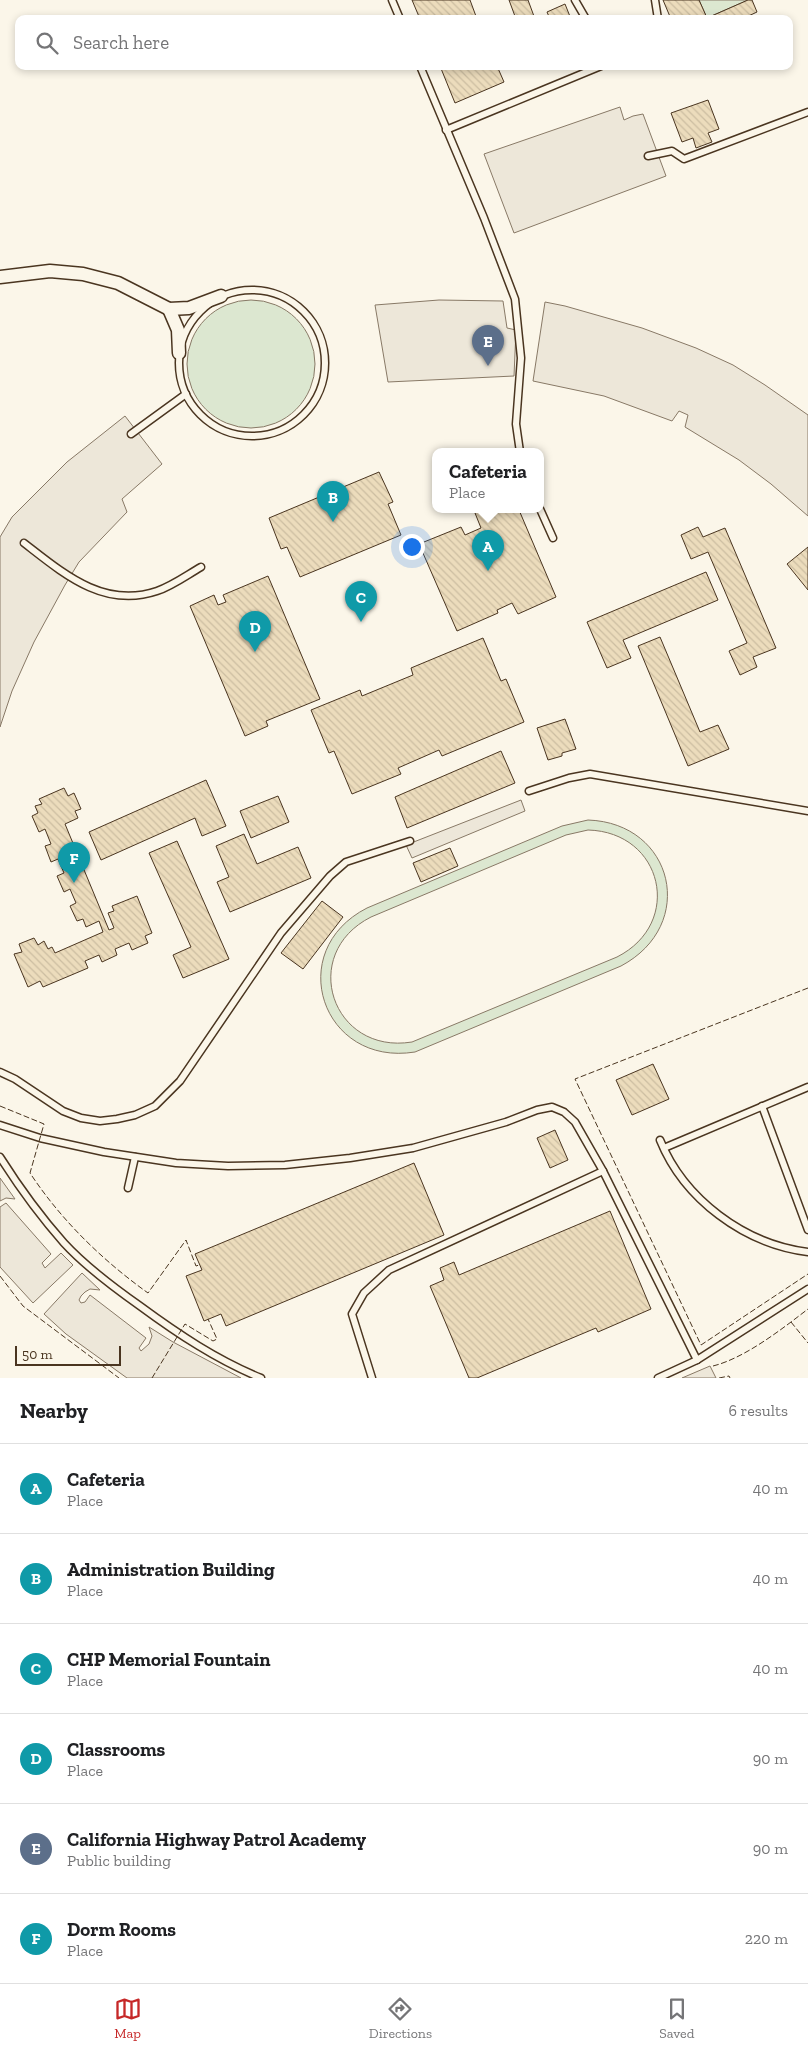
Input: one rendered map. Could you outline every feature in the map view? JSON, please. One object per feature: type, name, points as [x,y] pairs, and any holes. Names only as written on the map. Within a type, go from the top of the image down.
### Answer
[{"type":"street","points":[[0,277],[50,271],[83,274],[118,283],[169,309],[189,308],[221,296]]},
{"type":"street","points":[[169,309],[178,330],[179,353]]},
{"type":"lane","points":[[392,0],[398,15]]},
{"type":"lane","points":[[574,0],[583,15]]},
{"type":"lane","points":[[655,0],[657,15]]},
{"type":"lane","points":[[422,70],[515,299],[521,358],[516,424],[519,448]]},
{"type":"lane","points":[[446,130],[590,70]]},
{"type":"lane","points":[[648,156],[672,151],[684,159],[808,112]]},
{"type":"lane","points":[[256,289],[279,295],[300,307],[315,326],[324,350],[324,376],[320,388],[307,411],[297,420],[274,432],[261,435],[235,434],[223,430],[201,415],[186,394],[179,374],[179,353],[183,336],[192,319],[205,306],[221,296],[232,292],[256,289]]},
{"type":"lane","points":[[131,434],[186,394]]},
{"type":"lane","points":[[542,513],[553,538]]},
{"type":"lane","points":[[24,543],[75,580],[113,596],[126,597],[159,590],[201,567]]},
{"type":"lane","points":[[529,791],[569,778],[590,774],[808,812]]},
{"type":"lane","points":[[0,1072],[63,1112],[82,1118],[100,1121],[117,1119],[135,1115],[155,1106],[180,1081],[281,933],[330,876],[346,862],[410,841]]},
{"type":"lane","points":[[664,1148],[808,1087]]},
{"type":"lane","points":[[762,1106],[808,1230]]},
{"type":"lane","points":[[0,1126],[40,1138],[176,1164],[228,1166],[285,1165],[350,1158],[414,1148],[506,1122],[537,1110],[552,1108],[564,1112],[575,1122],[603,1171],[697,1360]]},
{"type":"lane","points":[[660,1140],[670,1163],[681,1177],[702,1201],[724,1219],[752,1235],[792,1250],[808,1252]]},
{"type":"lane","points":[[0,1157],[13,1179],[64,1243],[96,1273],[190,1341],[235,1367],[261,1378]]},
{"type":"lane","points":[[128,1188],[135,1157]]},
{"type":"lane","points":[[372,1378],[352,1314],[364,1293],[389,1270],[603,1171]]},
{"type":"lane","points":[[658,1378],[697,1360],[808,1289]]},
{"type":"green space","points":[[699,0],[748,0],[714,15],[706,15]]},
{"type":"green space","points":[[251,300],[264,301],[276,305],[296,319],[310,339],[314,351],[314,377],[310,389],[296,409],[276,423],[264,427],[251,428],[238,427],[226,423],[206,409],[192,389],[188,377],[187,364],[188,351],[192,339],[206,319],[226,305],[238,301]]},
{"type":"green space","points":[[588,820],[617,825],[640,838],[657,857],[666,879],[667,903],[660,926],[645,948],[621,966],[415,1052],[383,1052],[356,1042],[337,1024],[325,1002],[321,976],[326,951],[341,927],[367,908],[562,826]],"holes":[[[588,830],[614,835],[634,846],[648,862],[656,882],[657,902],[651,923],[638,942],[617,957],[412,1042],[384,1042],[362,1033],[345,1018],[334,998],[331,976],[335,954],[349,934],[371,917],[566,835]]]},
{"type":"shaded area","points":[[620,107],[624,120],[643,114],[666,176],[514,233],[484,154]]},
{"type":"shaded area","points":[[439,300],[503,301],[507,328],[516,330],[514,376],[388,382],[375,305]]},
{"type":"shaded area","points":[[545,302],[642,328],[696,348],[733,365],[808,415],[808,516],[771,484],[739,460],[685,427],[688,415],[679,411],[672,421],[604,396],[533,381]]},
{"type":"shaded area","points":[[125,416],[162,464],[122,499],[127,512],[79,562],[34,642],[12,691],[0,727],[0,537],[12,517],[67,462]]},
{"type":"shaded area","points":[[521,800],[525,811],[412,858],[406,845]]},
{"type":"shaded area","points":[[0,1178],[15,1199],[6,1198],[0,1201]]},
{"type":"shaded area","points":[[6,1203],[51,1254],[42,1263],[45,1268],[61,1253],[73,1265],[33,1303],[0,1267],[0,1207]]},
{"type":"shaded area","points":[[82,1273],[100,1290],[90,1289],[85,1292],[79,1300],[81,1303],[85,1302],[90,1295],[146,1338],[139,1348],[141,1351],[149,1344],[152,1336],[149,1327],[241,1378],[127,1378],[66,1334],[44,1314]]},
{"type":"shaded area","points":[[710,1366],[716,1378],[682,1378]]},
{"type":"building","points":[[412,0],[470,0],[476,15],[418,15]]},
{"type":"building","points":[[509,0],[528,0],[534,15],[515,15]]},
{"type":"building","points":[[663,0],[699,0],[706,15],[669,15]]},
{"type":"building","points":[[748,0],[752,0],[757,12],[751,15],[714,15]]},
{"type":"building","points":[[565,4],[569,15],[548,15],[547,12]]},
{"type":"building","points":[[442,70],[499,70],[504,82],[455,103]]},
{"type":"building","points":[[708,100],[719,129],[708,133],[712,142],[696,148],[693,138],[682,142],[671,113]]},
{"type":"building","points":[[379,472],[393,502],[388,504],[401,535],[300,577],[287,547],[281,549],[269,518]]},
{"type":"building","points":[[475,513],[520,513],[556,597],[518,614],[512,603],[497,610],[498,613],[457,631],[419,544],[461,527],[465,535],[481,528]]},
{"type":"building","points":[[698,527],[703,537],[725,528],[776,648],[753,657],[757,667],[740,675],[729,651],[747,643],[708,552],[691,559],[681,535]]},
{"type":"building","points":[[808,547],[808,590],[787,564]]},
{"type":"building","points":[[706,572],[718,600],[623,640],[631,658],[607,668],[587,622]]},
{"type":"building","points":[[268,576],[320,699],[266,721],[268,726],[245,736],[190,606],[214,595],[218,605],[226,602],[223,595]]},
{"type":"building","points":[[660,637],[700,732],[718,725],[729,749],[688,766],[638,646]]},
{"type":"building","points":[[483,638],[501,681],[506,679],[524,722],[442,756],[439,750],[398,768],[401,774],[352,794],[334,751],[329,753],[311,710],[360,690],[362,696],[413,675],[411,668]]},
{"type":"building","points":[[565,719],[576,749],[548,760],[537,728]]},
{"type":"building","points":[[501,751],[515,783],[407,828],[395,797]]},
{"type":"building","points":[[206,780],[226,826],[202,836],[195,818],[101,860],[89,832]]},
{"type":"building","points":[[64,788],[68,796],[74,793],[81,809],[75,811],[78,818],[65,824],[109,930],[114,928],[108,913],[114,911],[112,906],[137,896],[152,933],[145,936],[148,943],[132,950],[129,943],[115,949],[117,955],[102,962],[99,955],[85,961],[88,968],[43,987],[40,981],[28,987],[14,954],[22,952],[19,944],[34,938],[38,945],[44,941],[48,949],[52,947],[55,953],[103,932],[99,921],[86,927],[83,919],[77,921],[70,906],[76,903],[70,889],[64,892],[57,876],[64,873],[58,859],[51,862],[45,846],[51,844],[45,829],[39,832],[32,816],[38,813],[35,806],[42,804],[39,799]]},
{"type":"building","points":[[278,796],[289,822],[251,838],[240,811]]},
{"type":"building","points":[[244,834],[257,864],[298,847],[311,878],[230,912],[217,882],[229,877],[216,846]]},
{"type":"building","points":[[177,841],[229,959],[183,978],[173,955],[191,947],[149,853]]},
{"type":"building","points":[[450,848],[458,866],[421,882],[413,863]]},
{"type":"building","points":[[322,901],[343,917],[303,969],[281,953]]},
{"type":"building","points":[[653,1064],[669,1099],[632,1115],[616,1080]]},
{"type":"building","points":[[555,1130],[568,1160],[550,1168],[537,1138]]},
{"type":"building","points":[[414,1163],[444,1235],[226,1326],[221,1314],[204,1321],[186,1276],[202,1270],[195,1254]]},
{"type":"building","points":[[610,1211],[651,1309],[598,1332],[596,1328],[477,1378],[469,1378],[430,1286],[444,1280],[440,1268],[454,1262],[459,1275]]},
{"type":"fence","points":[[808,988],[575,1079],[701,1345],[808,1274]]},
{"type":"fence","points":[[0,1106],[44,1124],[30,1173],[55,1207],[83,1238],[131,1280],[148,1293],[186,1240],[196,1266],[199,1265]]},
{"type":"fence","points":[[0,1276],[23,1306],[119,1378]]},
{"type":"fence","points":[[713,1366],[738,1357],[750,1350],[808,1309]]},
{"type":"fence","points":[[152,1378],[185,1324],[213,1341],[217,1339],[208,1319]]},
{"type":"fence","points":[[791,1322],[808,1343]]},
{"type":"fence","points":[[719,1378],[729,1376],[730,1378]]},
{"type":"place","name":"California Highway Patrol Academy","points":[[488,366]]},
{"type":"place","name":"Administration Building","points":[[333,522]]},
{"type":"place","name":"Cafeteria","points":[[488,571]]},
{"type":"place","name":"CHP Memorial Fountain","points":[[361,622]]},
{"type":"place","name":"Classrooms","points":[[255,652]]},
{"type":"place","name":"Dorm Rooms","points":[[74,883]]}]
